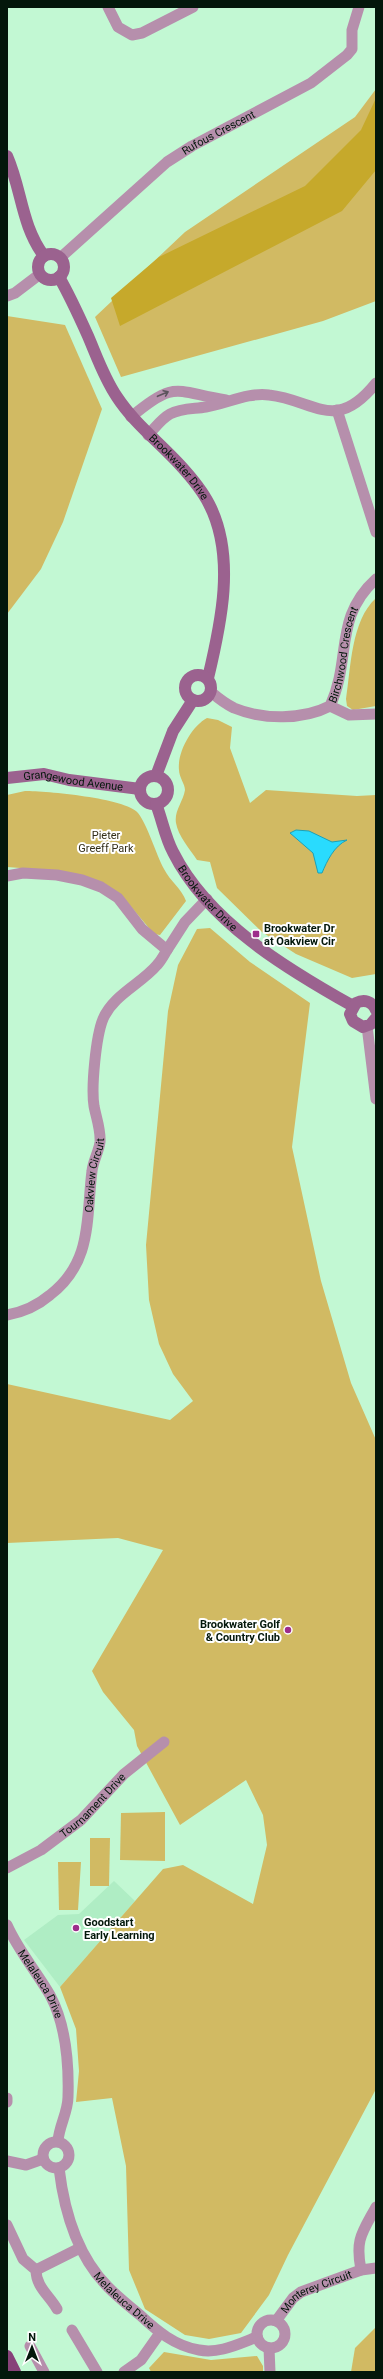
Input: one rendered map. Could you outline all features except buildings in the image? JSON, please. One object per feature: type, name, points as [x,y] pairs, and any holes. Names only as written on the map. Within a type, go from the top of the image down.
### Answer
[{"type":"main road","points":[[7,2356],[15,2372]]},
{"type":"street","points":[[112,10],[118,27],[132,35],[142,33],[193,7]]},
{"type":"street","name":"Rufous Crescent","points":[[60,258],[167,162],[192,146],[311,83],[347,56],[352,49],[352,30],[359,7]]},
{"type":"street","points":[[7,156],[28,228],[34,242],[44,256]]},
{"type":"street","points":[[52,254],[60,258],[63,270],[59,277],[51,280],[40,274],[39,262],[44,256],[52,254]]},
{"type":"street","points":[[7,296],[15,293],[40,274]]},
{"type":"street","name":"Brookwater Drive","points":[[59,277],[76,308],[106,378],[131,417],[195,482],[209,503],[219,527],[224,553],[224,584],[214,653],[208,678]]},
{"type":"street","points":[[148,435],[161,421],[175,412],[265,394],[285,398],[319,410],[337,410],[352,405],[366,395],[376,383]]},
{"type":"street","points":[[131,417],[160,394],[176,390],[184,390],[205,397],[233,401]]},
{"type":"street","points":[[337,410],[376,532]]},
{"type":"street","name":"Birchwood Crescent","points":[[211,692],[235,708],[257,714],[293,717],[316,714],[330,706],[340,676],[348,621],[354,605],[362,591],[376,579]]},
{"type":"street","points":[[200,675],[208,678],[211,685],[211,692],[202,701],[193,700],[186,692],[188,680],[200,675]]},
{"type":"street","points":[[156,776],[164,781],[168,789],[165,798],[156,804],[145,800],[140,789],[144,781],[156,776],[173,731],[193,700]]},
{"type":"street","points":[[330,706],[349,715],[376,714]]},
{"type":"street","name":"Grangewood Avenue","points":[[7,778],[44,774],[69,780],[140,789]]},
{"type":"street","name":"Brookwater Drive","points":[[156,804],[172,851],[207,899],[256,946],[353,1006]]},
{"type":"street","points":[[7,876],[23,873],[57,875],[82,880],[101,887],[118,898],[142,929],[167,950]]},
{"type":"street","name":"Oakview Circuit","points":[[7,1315],[19,1313],[43,1301],[58,1290],[76,1266],[83,1249],[88,1226],[92,1170],[100,1142],[94,1104],[99,1034],[104,1017],[116,1002],[156,966],[185,922],[207,899]]},
{"type":"street","points":[[376,1009],[367,1001],[359,1001],[353,1006],[350,1014],[353,1021],[360,1026],[367,1026],[376,1018]]},
{"type":"street","points":[[367,1026],[376,1099]]},
{"type":"street","name":"Tournament Drive","points":[[7,1868],[12,1863],[41,1850],[81,1820],[124,1774],[164,1742]]},
{"type":"street","name":"Melaleuca Drive","points":[[7,1925],[25,1958],[50,1995],[59,2017],[64,2041],[68,2099],[59,2128],[58,2142]]},
{"type":"street","points":[[58,2142],[64,2144],[70,2155],[68,2161],[59,2168],[48,2166],[43,2159],[43,2152],[46,2146],[58,2142]]},
{"type":"street","points":[[7,2161],[26,2165],[43,2159]]},
{"type":"street","name":"Melaleuca Drive","points":[[59,2168],[62,2192],[80,2248],[92,2268],[107,2286],[160,2334],[182,2346],[200,2351],[222,2350],[257,2337]]},
{"type":"street","name":"Monterey Circuit","points":[[361,2270],[358,2255],[359,2241],[376,2207]]},
{"type":"street","points":[[7,2225],[23,2259],[36,2270],[36,2280],[39,2287],[50,2296],[57,2309]]},
{"type":"street","points":[[36,2270],[52,2260],[80,2248]]},
{"type":"street","name":"Monterey Circuit","points":[[276,2321],[287,2305],[301,2292],[361,2270],[376,2268]]},
{"type":"street","points":[[269,2321],[276,2321],[284,2330],[284,2339],[278,2346],[269,2348],[261,2345],[257,2337],[261,2324],[269,2321]]},
{"type":"street","points":[[72,2330],[97,2372]]},
{"type":"street","points":[[124,2372],[141,2360],[160,2334]]},
{"type":"street","points":[[30,2346],[44,2372]]},
{"type":"street","points":[[269,2348],[270,2372]]},
{"type":"shaded area","points":[[376,98],[376,170],[342,211],[120,326],[111,298],[159,257],[305,186],[361,130]]},
{"type":"shaded area","name":"Goodstart Early Learning","points":[[114,1881],[135,1901],[60,1987],[24,1940],[58,1915],[79,1914]]},
{"type":"green space","points":[[376,89],[376,301],[323,321],[121,377],[95,317],[185,232],[355,117]]},
{"type":"green space","points":[[7,316],[65,325],[102,409],[63,522],[41,569],[7,614]]},
{"type":"green space","points":[[376,598],[376,706],[353,710],[347,706],[346,699],[351,659],[361,619]]},
{"type":"green space","points":[[207,718],[218,720],[232,727],[230,748],[250,803],[266,790],[357,796],[376,795],[376,974],[352,978],[296,954],[262,932],[217,888],[210,862],[197,860],[179,833],[176,823],[176,814],[185,790],[179,773],[180,755],[191,733]]},
{"type":"green space","name":"Pieter Greeff Park","points":[[25,791],[50,792],[103,799],[131,808],[138,813],[145,824],[164,869],[182,893],[186,901],[160,935],[154,934],[122,896],[47,870],[7,867],[7,795]]},
{"type":"green space","name":"Brookwater Golf & Country Club","points":[[210,928],[250,962],[310,1003],[292,1147],[321,1281],[351,1383],[376,1440],[376,2089],[288,2255],[269,2295],[241,2333],[209,2339],[185,2335],[145,2309],[129,2270],[126,2166],[112,2098],[76,2102],[79,2071],[76,2029],[60,1987],[163,1869],[183,1865],[253,1904],[267,1845],[263,1815],[246,1780],[180,1825],[137,1746],[134,1730],[103,1692],[92,1671],[163,1550],[118,1538],[7,1543],[7,1384],[170,1420],[193,1401],[173,1374],[159,1344],[149,1300],[146,1245],[168,1011],[178,965],[197,929]]},
{"type":"green space","points":[[165,1812],[165,1861],[120,1860],[121,1813]]},
{"type":"green space","points":[[90,1838],[110,1838],[109,1886],[90,1886]]},
{"type":"green space","points":[[58,1862],[81,1862],[78,1910],[59,1910]]},
{"type":"green space","points":[[376,2327],[376,2372],[351,2372],[355,2348]]},
{"type":"green space","points":[[164,2352],[211,2360],[257,2356],[263,2366],[263,2372],[151,2372],[149,2368]]},
{"type":"water","points":[[296,830],[309,831],[332,842],[347,840],[338,846],[322,873],[318,873],[313,853],[290,833]]},
{"type":"place","name":"Brookwater Dr at Oakview Cir","points":[[256,934]]},
{"type":"place","name":"Brookwater Golf & Country Club","points":[[288,1630]]},
{"type":"place","name":"Goodstart Early Learning","points":[[76,1928]]}]
